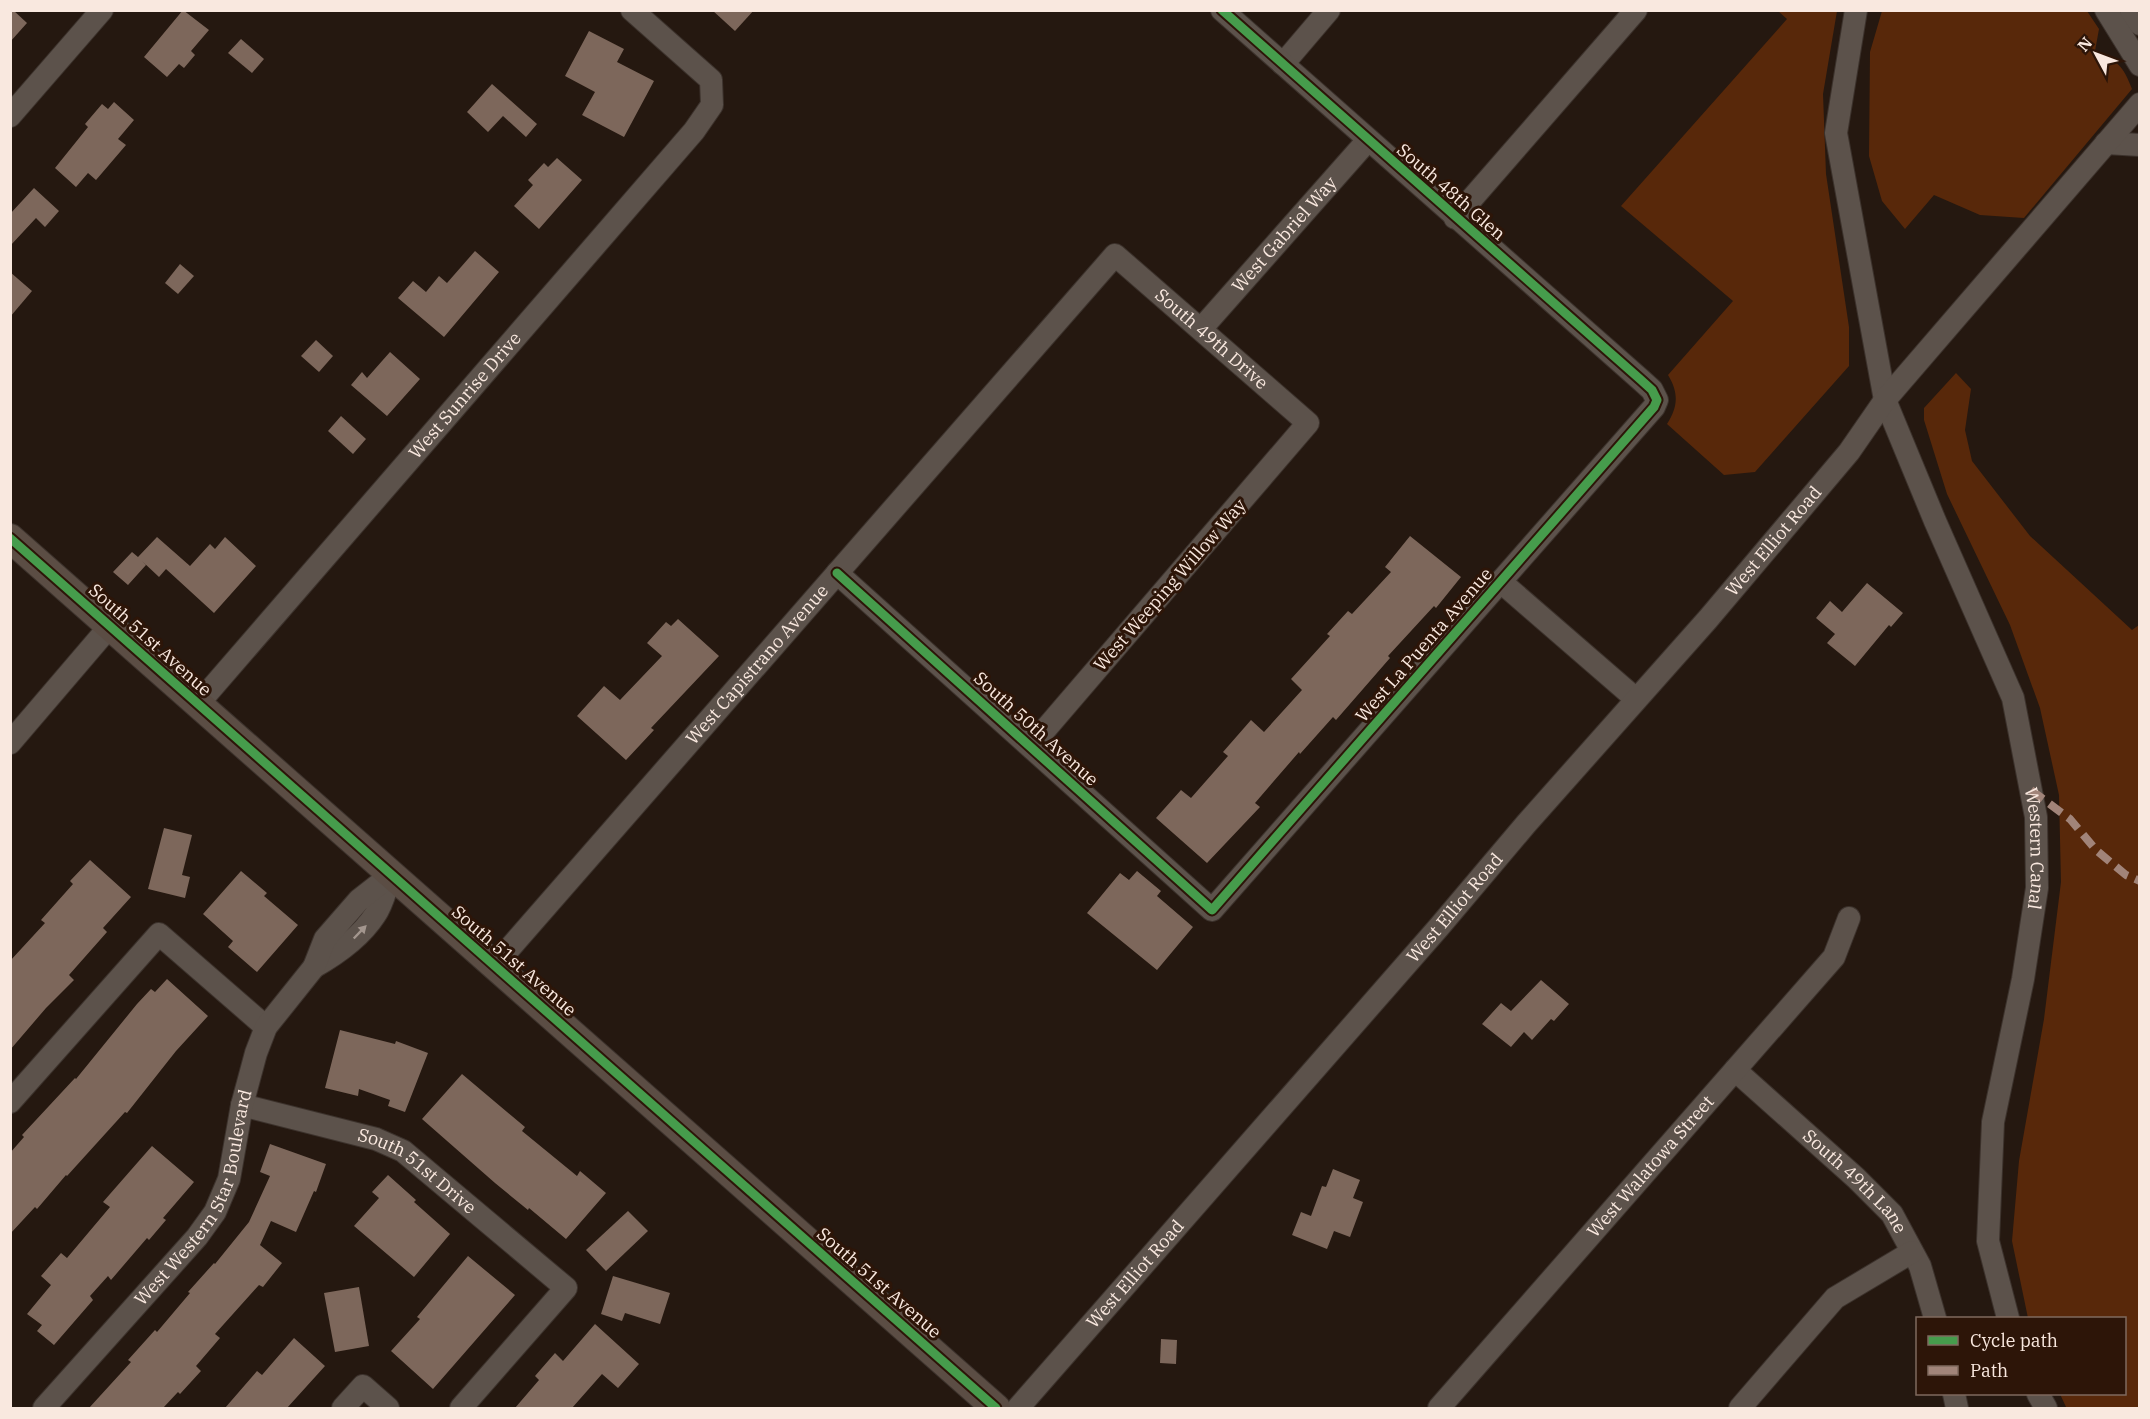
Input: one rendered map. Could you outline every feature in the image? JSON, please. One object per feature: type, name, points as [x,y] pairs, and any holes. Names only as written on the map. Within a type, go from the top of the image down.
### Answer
[{"type":"main road","name":"South 51st Avenue","points":[[10,538],[996,1408]]},
{"type":"street","points":[[10,116],[102,10]]},
{"type":"street","name":"West Sunrise Drive","points":[[198,704],[694,131],[712,105],[711,80],[632,10]]},
{"type":"street","name":"South 48th Glen","points":[[1222,10],[1641,380],[1652,390],[1657,399]]},
{"type":"street","points":[[1283,64],[1329,10]]},
{"type":"street","points":[[1455,218],[1636,10]]},
{"type":"street","points":[[1856,10],[1836,133],[1885,400]]},
{"type":"street","points":[[2106,10],[2139,65]]},
{"type":"street","points":[[2132,10],[2139,24]]},
{"type":"street","name":"West Elliot Road","points":[[1018,1408],[1439,927],[1526,824],[1708,619],[1849,452],[1885,400],[2139,104]]},
{"type":"street","name":"West Gabriel Way","points":[[1201,329],[1368,140]]},
{"type":"street","points":[[2106,143],[2139,145]]},
{"type":"street","name":"South 49th Drive","points":[[1115,255],[1308,423]]},
{"type":"street","name":"West Capistrano Avenue","points":[[494,966],[1115,255]]},
{"type":"street","name":"West La Puenta Avenue","points":[[1212,910],[1647,416],[1657,399]]},
{"type":"street","name":"Western Canal","points":[[1885,400],[2013,698],[2036,817],[2037,888],[2023,980],[1993,1122],[1988,1241],[2008,1317]]},
{"type":"street","name":"West Weeping Willow Way","points":[[1031,746],[1308,423]]},
{"type":"street","name":"South 50th Avenue","points":[[837,573],[1212,910]]},
{"type":"street","points":[[1501,582],[1636,699]]},
{"type":"street","points":[[10,743],[110,626]]},
{"type":"street","name":"West Western Star Boulevard","points":[[44,1408],[197,1237],[215,1212],[229,1179],[242,1105],[255,1053],[266,1027],[314,967],[325,939],[359,900],[391,875]]},
{"type":"street","name":"West Walatowa Street","points":[[1439,1408],[1834,957],[1849,918]]},
{"type":"street","points":[[10,1102],[159,934],[266,1027]]},
{"type":"street","name":"South 49th Lane","points":[[1735,1070],[1856,1178],[1892,1215],[1920,1266],[1935,1317]]},
{"type":"street","name":"South 51st Drive","points":[[242,1105],[376,1139],[403,1151],[566,1288],[461,1408]]},
{"type":"street","points":[[1740,1408],[1835,1298],[1912,1252]]},
{"type":"street","points":[[343,1408],[363,1386],[388,1408]]},
{"type":"shaded area","points":[[1778,11],[1837,11],[1823,94],[1826,174],[1849,327],[1849,366],[1755,472],[1724,475],[1667,424],[1676,400],[1668,375],[1733,301],[1621,206],[1787,19]]},
{"type":"shaded area","points":[[1882,11],[2087,11],[2099,29],[2095,51],[2118,65],[2126,74],[2132,89],[2024,218],[1980,215],[1934,195],[1905,229],[1882,201],[1869,156],[1870,52]]},
{"type":"shaded area","points":[[1956,373],[1971,389],[1965,430],[1972,461],[2030,536],[2132,630],[2139,625],[2139,1408],[2066,1407],[2060,1395],[2126,1395],[2126,1317],[2028,1317],[2012,1241],[2019,1161],[2044,1019],[2061,882],[2059,795],[2040,708],[2010,625],[1947,494],[1924,420],[1924,408]]},
{"type":"building","points":[[10,10],[13,10],[27,23],[10,42]]},
{"type":"building","points":[[183,10],[209,30],[191,51],[195,55],[184,68],[179,64],[167,77],[144,57]]},
{"type":"building","points":[[712,10],[754,10],[735,31]]},
{"type":"building","points":[[589,31],[624,49],[617,62],[654,81],[624,137],[582,115],[595,92],[565,76]]},
{"type":"building","points":[[241,39],[264,59],[252,73],[228,53]]},
{"type":"building","points":[[492,84],[537,124],[526,137],[503,116],[488,132],[467,112]]},
{"type":"building","points":[[114,102],[134,120],[118,139],[126,145],[96,180],[88,173],[76,187],[55,168],[88,127],[85,124],[102,104],[108,109]]},
{"type":"building","points":[[557,158],[582,180],[539,229],[514,206],[533,185],[528,180],[544,163],[548,167]]},
{"type":"building","points":[[34,188],[59,211],[45,227],[36,218],[10,246],[10,214]]},
{"type":"building","points":[[475,251],[499,272],[444,337],[398,298],[413,281],[426,292],[439,276],[447,283]]},
{"type":"building","points":[[180,264],[194,276],[178,294],[165,283]]},
{"type":"building","points":[[10,272],[32,291],[10,317]]},
{"type":"building","points":[[316,340],[333,356],[319,372],[301,356]]},
{"type":"building","points":[[390,352],[420,379],[387,416],[351,385],[362,372],[367,378]]},
{"type":"building","points":[[341,416],[366,439],[353,454],[328,431]]},
{"type":"building","points":[[1410,536],[1461,577],[1436,608],[1434,606],[1388,656],[1390,658],[1336,720],[1333,717],[1300,754],[1299,752],[1255,803],[1260,807],[1207,863],[1156,818],[1181,790],[1191,798],[1228,756],[1223,752],[1251,720],[1264,732],[1302,690],[1291,679],[1330,636],[1327,634],[1348,611],[1352,614],[1391,572],[1385,567]]},
{"type":"building","points":[[157,537],[190,566],[210,544],[215,549],[225,537],[256,566],[214,613],[166,569],[159,577],[142,561],[146,565],[128,585],[113,572],[132,552],[138,557]]},
{"type":"building","points":[[1867,583],[1903,613],[1891,627],[1889,625],[1855,666],[1827,643],[1835,634],[1816,618],[1830,601],[1842,612]]},
{"type":"building","points":[[678,619],[719,656],[651,728],[654,730],[626,760],[577,716],[604,686],[620,700],[662,656],[647,643],[666,622],[671,626]]},
{"type":"building","points":[[164,828],[192,835],[182,875],[190,877],[185,898],[148,889]]},
{"type":"building","points":[[90,860],[131,897],[103,928],[107,932],[69,975],[74,980],[10,1050],[10,961],[45,923],[41,920],[73,884],[70,881]]},
{"type":"building","points":[[241,871],[267,893],[264,896],[298,925],[257,972],[228,947],[233,941],[203,914]]},
{"type":"building","points":[[1137,871],[1161,891],[1157,896],[1193,927],[1157,970],[1087,913],[1120,873],[1129,880]]},
{"type":"building","points":[[167,979],[208,1016],[176,1051],[127,1113],[125,1112],[37,1209],[35,1207],[10,1234],[10,1153],[24,1137],[22,1135],[76,1079],[137,1004],[151,989],[155,992]]},
{"type":"building","points":[[1541,980],[1569,1004],[1554,1021],[1551,1019],[1532,1040],[1524,1032],[1511,1047],[1482,1024],[1501,1003],[1511,1011]]},
{"type":"building","points":[[340,1030],[395,1044],[396,1041],[428,1053],[405,1112],[388,1106],[390,1100],[359,1089],[358,1096],[325,1088]]},
{"type":"building","points":[[462,1074],[525,1127],[522,1131],[577,1176],[580,1171],[606,1193],[566,1239],[495,1183],[422,1119]]},
{"type":"building","points":[[270,1144],[326,1164],[316,1192],[314,1191],[296,1232],[271,1221],[260,1245],[282,1263],[263,1287],[259,1285],[215,1334],[220,1338],[196,1366],[201,1371],[180,1394],[178,1392],[163,1408],[89,1408],[131,1362],[128,1360],[155,1330],[157,1332],[190,1293],[188,1292],[215,1264],[249,1222],[270,1176],[260,1172]]},
{"type":"building","points":[[152,1146],[194,1182],[163,1218],[166,1220],[149,1240],[147,1238],[111,1280],[108,1276],[90,1296],[93,1300],[54,1345],[37,1331],[42,1325],[27,1314],[51,1285],[41,1276],[61,1253],[67,1258],[110,1207],[103,1202]]},
{"type":"building","points":[[1333,1169],[1360,1180],[1353,1198],[1363,1202],[1350,1237],[1334,1231],[1327,1249],[1292,1235],[1301,1212],[1311,1216],[1322,1186],[1326,1187]]},
{"type":"building","points":[[388,1175],[450,1234],[414,1277],[354,1226],[379,1198],[372,1192]]},
{"type":"building","points":[[628,1211],[648,1231],[606,1271],[586,1250]]},
{"type":"building","points":[[468,1256],[515,1295],[433,1389],[391,1351],[420,1319],[417,1317]]},
{"type":"building","points":[[613,1276],[670,1293],[660,1324],[625,1313],[622,1321],[601,1314]]},
{"type":"building","points":[[359,1287],[369,1346],[335,1352],[324,1293]]},
{"type":"building","points":[[595,1324],[639,1364],[618,1388],[602,1374],[572,1408],[515,1408],[539,1380],[535,1376],[555,1353],[563,1361]]},
{"type":"building","points":[[294,1338],[325,1366],[287,1408],[225,1408],[257,1371],[262,1375]]},
{"type":"building","points":[[1161,1339],[1177,1340],[1176,1364],[1160,1363]]},
{"type":"marked path","points":[[2031,790],[2070,819],[2096,850],[2126,875],[2140,881]]},
{"type":"cycle path","points":[[837,573],[1212,910],[1654,407],[1657,400],[1652,390],[1222,10]]},
{"type":"cycle path","points":[[10,538],[996,1408]]}]
